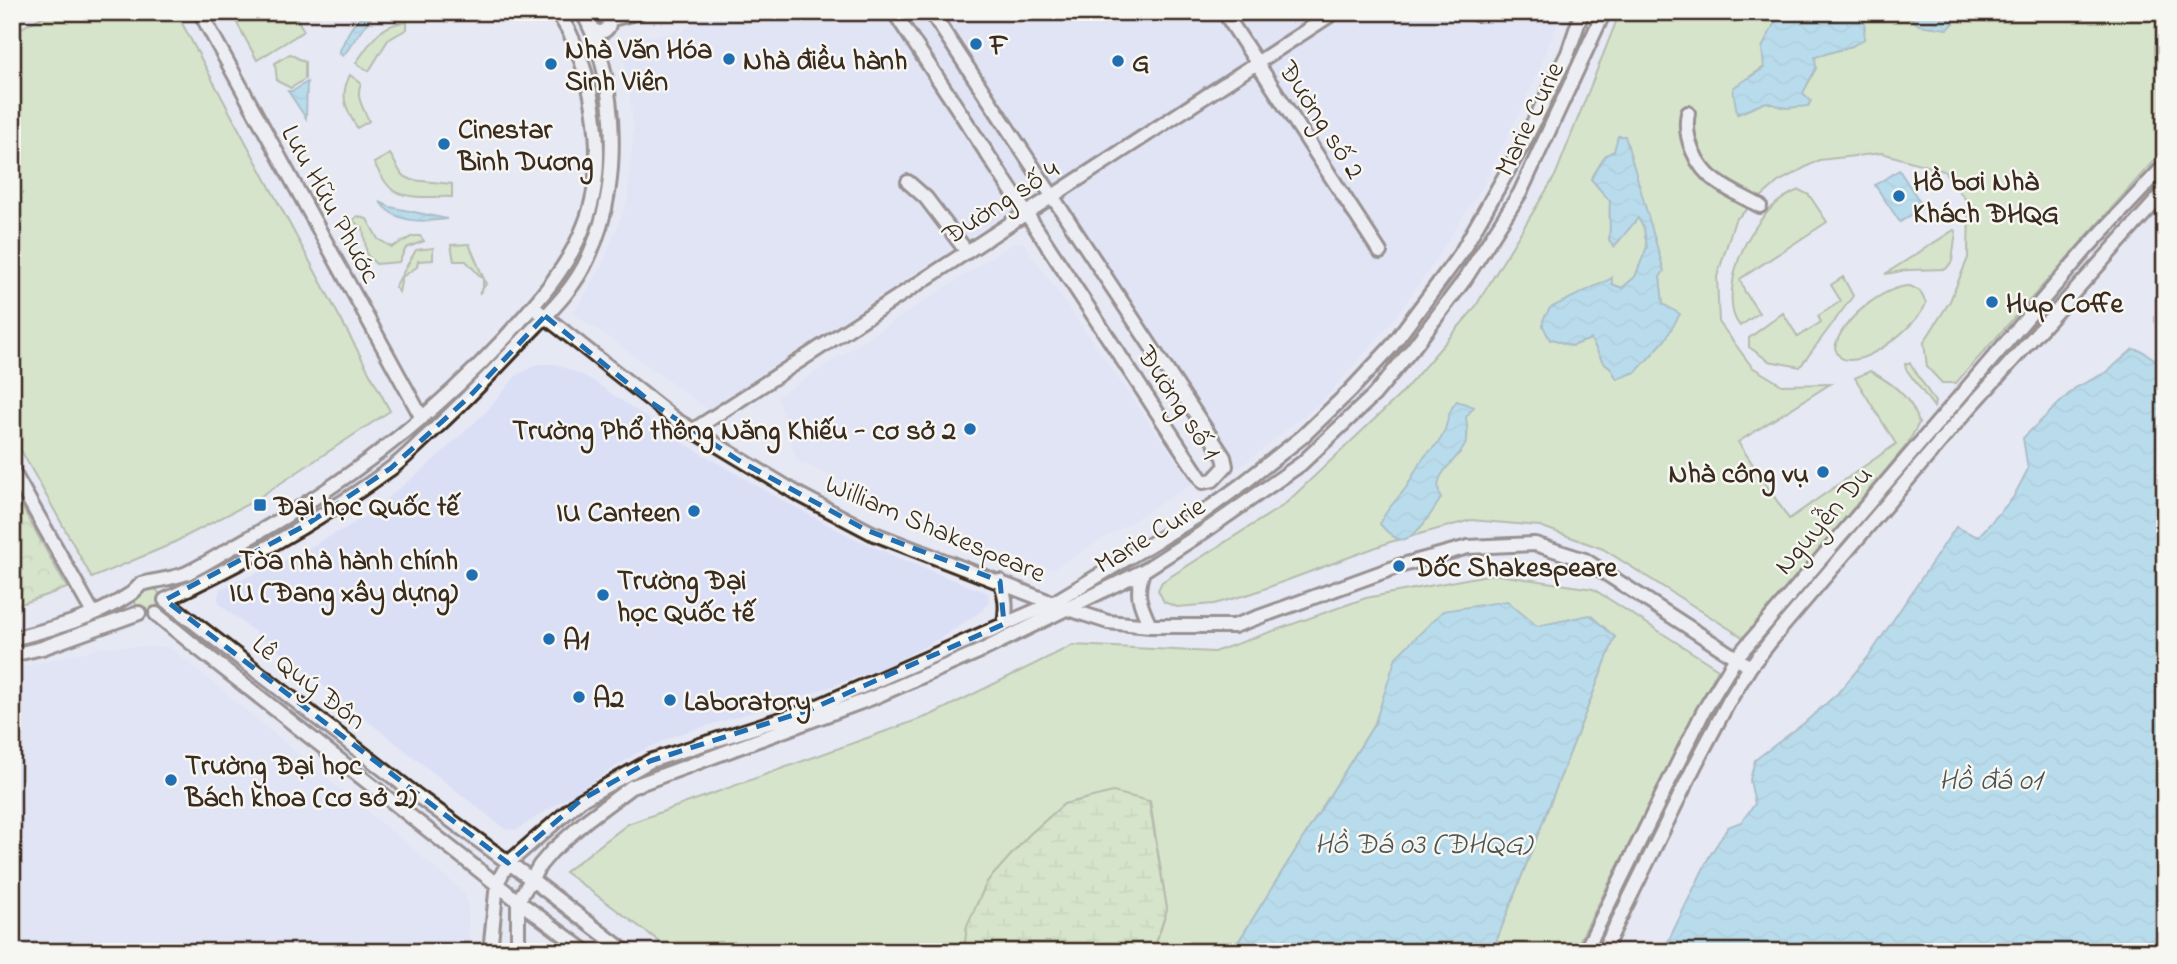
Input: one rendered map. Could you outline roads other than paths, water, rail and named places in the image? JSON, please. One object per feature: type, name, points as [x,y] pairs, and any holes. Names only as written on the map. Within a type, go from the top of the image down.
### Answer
[{"type":"street","name":"Lưu Hữu Phước","points":[[200,12],[422,418]]},
{"type":"street","points":[[12,639],[93,613],[133,593],[141,584],[185,573],[303,507],[348,476],[422,418],[472,372],[533,307],[557,278],[585,224],[593,193],[596,164],[594,116],[585,74],[573,39],[557,12]]},
{"type":"street","points":[[582,12],[596,32],[605,31],[609,26],[608,20],[639,12]]},
{"type":"street","name":"Đường số 1","points":[[894,12],[1203,482],[1213,480],[1226,466],[1224,457],[930,12]]},
{"type":"street","name":"Đường số 2","points":[[1224,12],[1380,252]]},
{"type":"street","name":"Đường số 4","points":[[692,431],[1335,12]]},
{"type":"street","name":"Marie Curie","points":[[496,883],[508,863],[581,800],[650,761],[809,710],[1053,603],[1158,541],[1231,493],[1302,437],[1391,347],[1461,253],[1523,144],[1568,53],[1583,12]]},
{"type":"street","name":"Marie Curie","points":[[518,901],[552,851],[631,787],[872,698],[985,649],[1068,609],[1143,571],[1301,464],[1374,395],[1465,279],[1520,193],[1604,12]]},
{"type":"street","points":[[573,39],[591,27]]},
{"type":"street","points":[[165,600],[287,536],[391,468],[470,397],[570,289],[587,261],[601,228],[609,195],[612,165],[609,97],[591,27]]},
{"type":"street","points":[[1688,113],[1689,142],[1700,165],[1715,181],[1760,206]]},
{"type":"street","points":[[1523,144],[1538,154]]},
{"type":"street","name":"Nguyễn Du","points":[[1585,952],[1703,712],[1736,658],[2087,248],[2165,165]]},
{"type":"street","points":[[908,182],[926,198],[967,252]]},
{"type":"street","name":"Nguyễn Du","points":[[1603,952],[1695,765],[1750,667],[1942,440],[2165,191]]},
{"type":"street","name":"William Shakespeare","points":[[533,307],[652,403],[692,431],[798,494],[866,530],[1108,622],[1150,626],[1234,626],[1411,563],[1468,547],[1535,544],[1585,560],[1750,667]]},
{"type":"street","points":[[12,470],[93,613]]},
{"type":"street","points":[[1143,571],[1137,587],[1150,626]]},
{"type":"street","points":[[1000,581],[1005,594],[1004,624]]},
{"type":"street","points":[[133,593],[132,602],[139,613],[147,616],[156,614],[165,600],[161,589],[153,583]]},
{"type":"street","name":"Lê Quý Đôn","points":[[165,600],[419,797],[626,952]]},
{"type":"street","points":[[12,655],[69,639],[106,623],[139,613]]},
{"type":"street","name":"Lê Quý Đôn","points":[[156,614],[518,901],[587,952]]},
{"type":"street","points":[[407,813],[419,797]]},
{"type":"street","points":[[490,952],[496,883]]},
{"type":"street","points":[[518,901],[518,952]]},
{"type":"water","points":[[378,12],[372,16],[343,56],[339,53],[358,20]]},
{"type":"water","points":[[1780,12],[1865,12],[1864,39],[1852,46],[1815,57],[1816,68],[1803,93],[1811,101],[1808,106],[1786,108],[1766,102],[1737,114],[1733,88],[1764,68],[1762,48]]},
{"type":"water","points":[[1904,12],[1964,12],[1948,29],[1919,25]]},
{"type":"water","points":[[307,82],[306,118],[288,91],[293,91]]},
{"type":"water","points":[[1618,136],[1625,136],[1664,271],[1660,277],[1663,304],[1680,314],[1665,340],[1636,372],[1617,379],[1610,367],[1603,362],[1591,339],[1571,346],[1550,340],[1543,320],[1550,308],[1612,278],[1612,284],[1622,288],[1635,277],[1647,247],[1644,228],[1638,218],[1614,247],[1609,241],[1610,201],[1591,179],[1606,155],[1614,151]]},
{"type":"water","name":"Hồ bơi Nhà Khách ĐHQG","points":[[1899,170],[1923,207],[1900,222],[1875,185]]},
{"type":"water","points":[[380,202],[390,207],[447,219],[419,221],[402,218],[386,209]]},
{"type":"water","name":"Hồ đá 01","points":[[2133,349],[2142,351],[2165,366],[2165,952],[1663,952],[1709,857],[1728,827],[1741,822],[1755,804],[1750,780],[1755,760],[1837,694],[1869,656],[1956,527],[1978,537],[2013,498],[2028,469],[2023,438],[2075,388],[2107,372]]},
{"type":"water","points":[[1457,401],[1474,407],[1466,417],[1465,445],[1441,476],[1438,490],[1441,498],[1427,519],[1413,535],[1403,540],[1398,539],[1380,524],[1382,519],[1407,486],[1424,457],[1440,440]]},
{"type":"water","name":"Hồ Đá 03 (ĐHQG)","points":[[1507,601],[1537,626],[1590,615],[1615,637],[1492,952],[1232,952],[1375,723],[1396,657],[1443,611]]},
{"type":"place","name":"F","points":[[976,44]]},
{"type":"place","name":"Nhà điều hành","points":[[729,59]]},
{"type":"place","name":"G","points":[[1118,61]]},
{"type":"place","name":"Nhà Văn Hóa Sinh Viên","points":[[551,64]]},
{"type":"place","name":"Cinestar Bình Dương","points":[[444,144]]},
{"type":"place","name":"Hồ bơi Nhà Khách ĐHQG","points":[[1899,196]]},
{"type":"place","name":"Hup Coffe","points":[[1992,302]]},
{"type":"place","name":"Trường Phổ thông Năng Khiếu - cơ sở 2","points":[[970,429]]},
{"type":"place","name":"Nhà công vụ","points":[[1823,472]]},
{"type":"place","name":"Đại học Quốc tế","points":[[260,505]]},
{"type":"place","name":"IU Canteen","points":[[694,511]]},
{"type":"place","name":"Dốc Shakespeare","points":[[1399,566]]},
{"type":"place","name":"Tòa nhà hành chính IU (Đang xây dựng)","points":[[472,575]]},
{"type":"place","name":"Trường Đại học Quốc tế","points":[[603,595]]},
{"type":"place","name":"A1","points":[[549,639]]},
{"type":"place","name":"A2","points":[[579,697]]},
{"type":"place","name":"Laboratory","points":[[670,700]]},
{"type":"place","name":"Trường Đại học Bách khoa (cơ sở 2)","points":[[171,780]]}]
